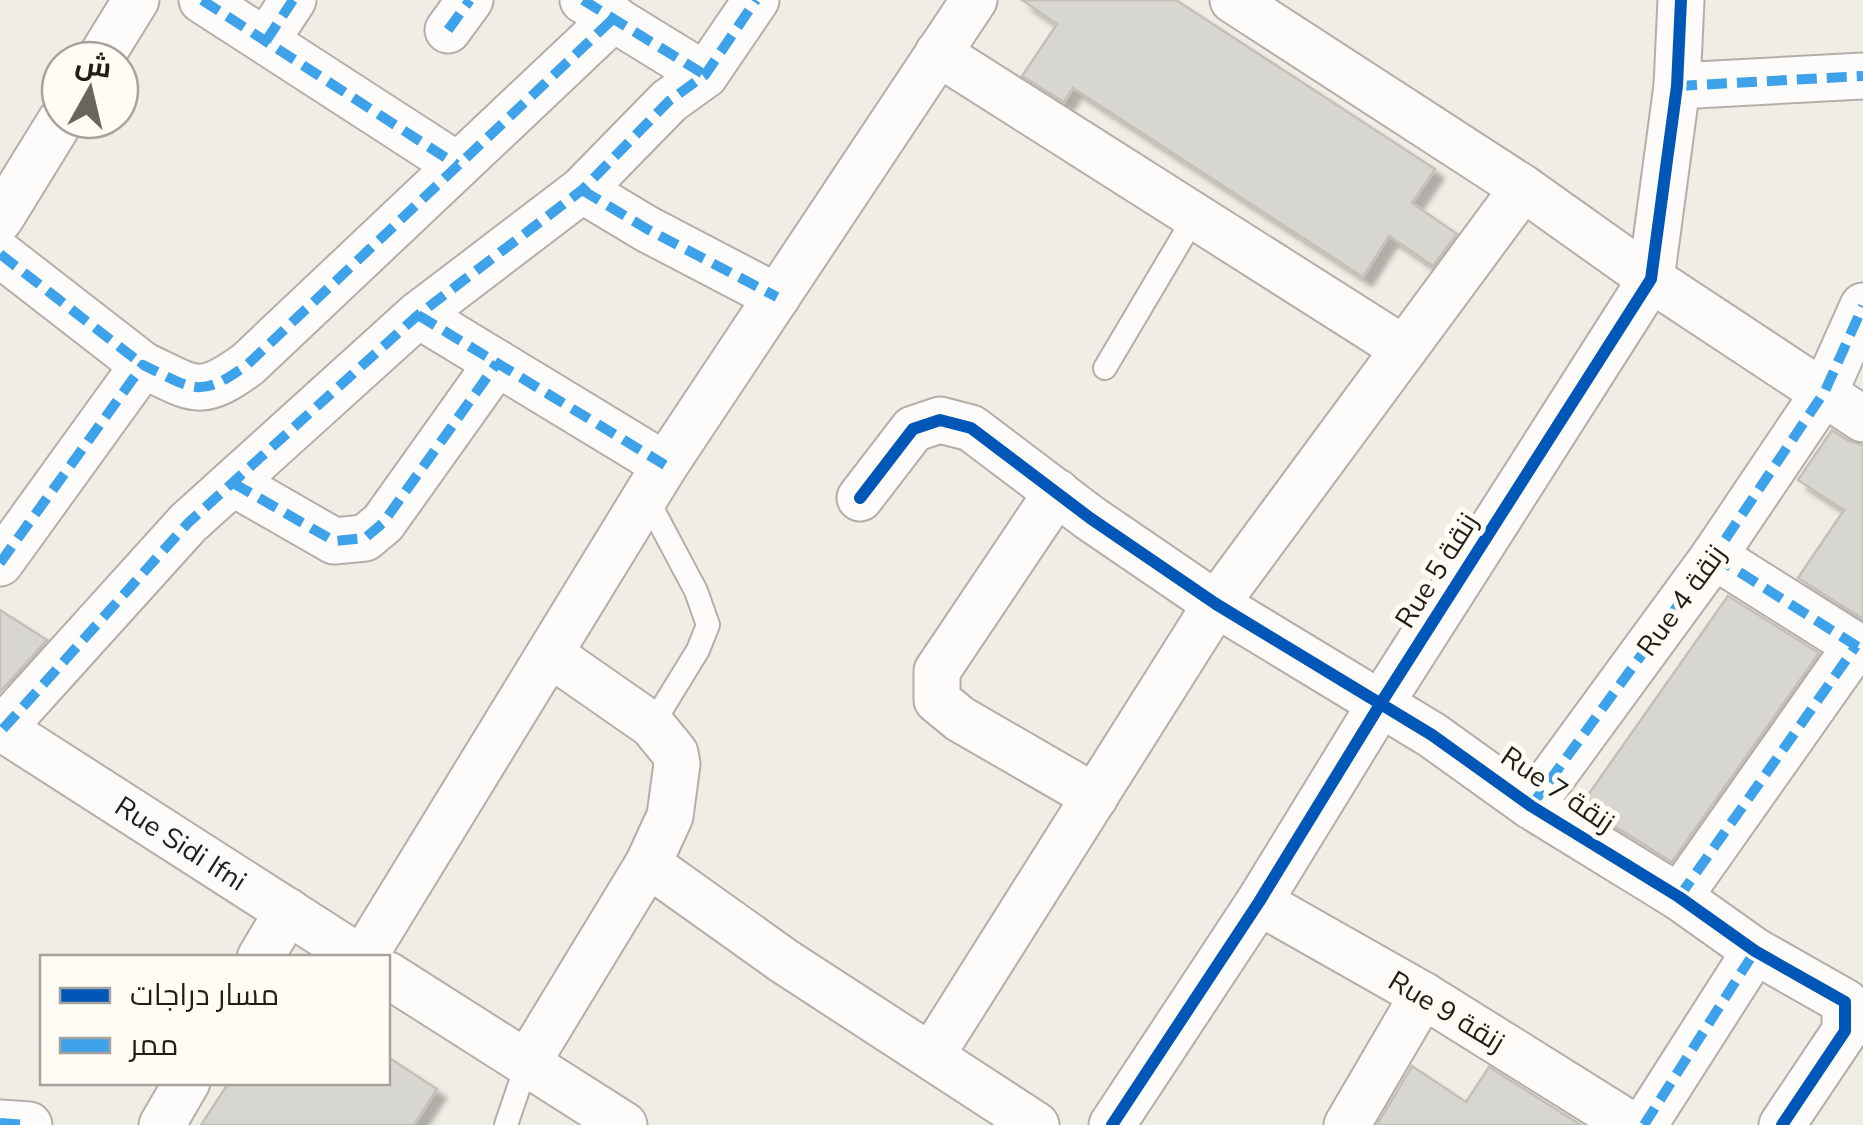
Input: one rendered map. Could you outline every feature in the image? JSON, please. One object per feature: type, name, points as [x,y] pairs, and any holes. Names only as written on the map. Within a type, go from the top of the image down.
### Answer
[{"type":"street","points":[[111,40],[136,0]]},
{"type":"street","points":[[202,0],[457,165]]},
{"type":"street","points":[[266,41],[293,0]]},
{"type":"street","points":[[1,729],[188,524],[418,315],[582,190],[669,101],[705,75],[756,0]]},
{"type":"street","points":[[363,955],[656,481],[974,0]]},
{"type":"street","points":[[1233,0],[1523,188],[1651,279],[1863,418]]},
{"type":"street","name":"Rue 5 زنقة","points":[[1112,1125],[1260,902],[1381,703],[1651,279],[1677,86],[1681,0]]},
{"type":"street","points":[[0,254],[143,365],[194,389],[221,384],[248,364],[457,165],[599,9],[705,75]]},
{"type":"street","points":[[938,53],[1404,349]]},
{"type":"street","points":[[1677,86],[1863,76]]},
{"type":"street","points":[[0,219],[49,140]]},
{"type":"street","points":[[930,1056],[1216,604],[1523,188]]},
{"type":"street","points":[[582,190],[777,297]]},
{"type":"street","name":"Rue 4 زنقة","points":[[1531,806],[1714,556],[1825,391],[1863,306]]},
{"type":"street","points":[[418,315],[497,362],[656,481]]},
{"type":"street","points":[[233,483],[334,542],[365,538],[383,522],[497,362]]},
{"type":"street","points":[[0,563],[143,365]]},
{"type":"street","name":"Rue 7 زنقة","points":[[860,498],[905,437],[922,424],[940,420],[971,428],[1216,604],[1381,703],[1477,765],[1531,806],[1679,896],[1755,950],[1851,1006]]},
{"type":"street","points":[[1057,492],[937,671],[938,700],[960,720],[1095,797]]},
{"type":"street","points":[[1679,896],[1859,648],[1714,556]]},
{"type":"street","points":[[527,1062],[648,864],[670,816],[677,764],[652,725],[550,654]]},
{"type":"street","name":"Rue Sidi Ifni","points":[[1,729],[356,955]]},
{"type":"street","points":[[648,864],[784,961],[1036,1125]]},
{"type":"street","name":"Rue 9 زنقة","points":[[1260,902],[1422,994],[1631,1125]]},
{"type":"street","points":[[262,955],[288,911]]},
{"type":"street","points":[[1644,1125],[1755,950]]},
{"type":"street","points":[[390,976],[624,1125]]},
{"type":"street","points":[[1347,1125],[1422,994]]},
{"type":"street","points":[[1782,1125],[1851,1006]]},
{"type":"street","points":[[162,1125],[185,1085]]},
{"type":"street","points":[[0,1123],[30,1125]]},
{"type":"lane","points":[[1105,368],[1195,216]]},
{"type":"lane","points":[[652,725],[698,650],[708,625],[656,481]]},
{"type":"lane","points":[[506,1125],[527,1062]]},
{"type":"building","points":[[1022,0],[1176,0],[1435,169],[1412,203],[1457,234],[1433,266],[1389,236],[1363,277],[1073,88],[1064,102],[1022,76],[1057,24]]},
{"type":"building","points":[[1832,430],[1863,445],[1863,619],[1798,578],[1844,510],[1798,480]]},
{"type":"building","points":[[1728,596],[1819,653],[1672,862],[1581,805]]},
{"type":"building","points":[[0,610],[47,640],[0,692]]},
{"type":"building","points":[[390,1058],[437,1089],[414,1125],[201,1125],[227,1085],[390,1085]]},
{"type":"building","points":[[1412,1066],[1466,1102],[1489,1067],[1581,1125],[1377,1125]]},
{"type":"marked path","points":[[202,0],[457,165]]},
{"type":"marked path","points":[[266,41],[293,0]]},
{"type":"marked path","points":[[448,30],[470,0]]},
{"type":"marked path","points":[[583,0],[705,75]]},
{"type":"marked path","points":[[3,729],[188,523],[418,315],[582,190],[669,101],[705,75],[756,0]]},
{"type":"marked path","points":[[0,563],[143,365],[196,387],[218,383],[248,364],[614,18]]},
{"type":"marked path","points":[[1677,86],[1863,76]]},
{"type":"marked path","points":[[582,190],[777,297]]},
{"type":"marked path","points":[[0,254],[143,365]]},
{"type":"marked path","points":[[1531,806],[1714,556],[1825,391],[1863,306]]},
{"type":"marked path","points":[[418,315],[665,465]]},
{"type":"marked path","points":[[233,483],[334,541],[365,538],[383,523],[497,363]]},
{"type":"marked path","points":[[1714,556],[1863,650]]},
{"type":"marked path","points":[[1679,897],[1856,646]]},
{"type":"marked path","points":[[1644,1125],[1755,951]]},
{"type":"marked path","points":[[0,1123],[29,1125]]},
{"type":"cycle path","points":[[1112,1125],[1259,902],[1651,279],[1677,86],[1681,0]]},
{"type":"cycle path","points":[[860,498],[913,429],[940,420],[971,428],[1090,518],[1216,604],[1432,735],[1531,806],[1679,897],[1755,951],[1845,1002],[1845,1031],[1782,1125]]}]
